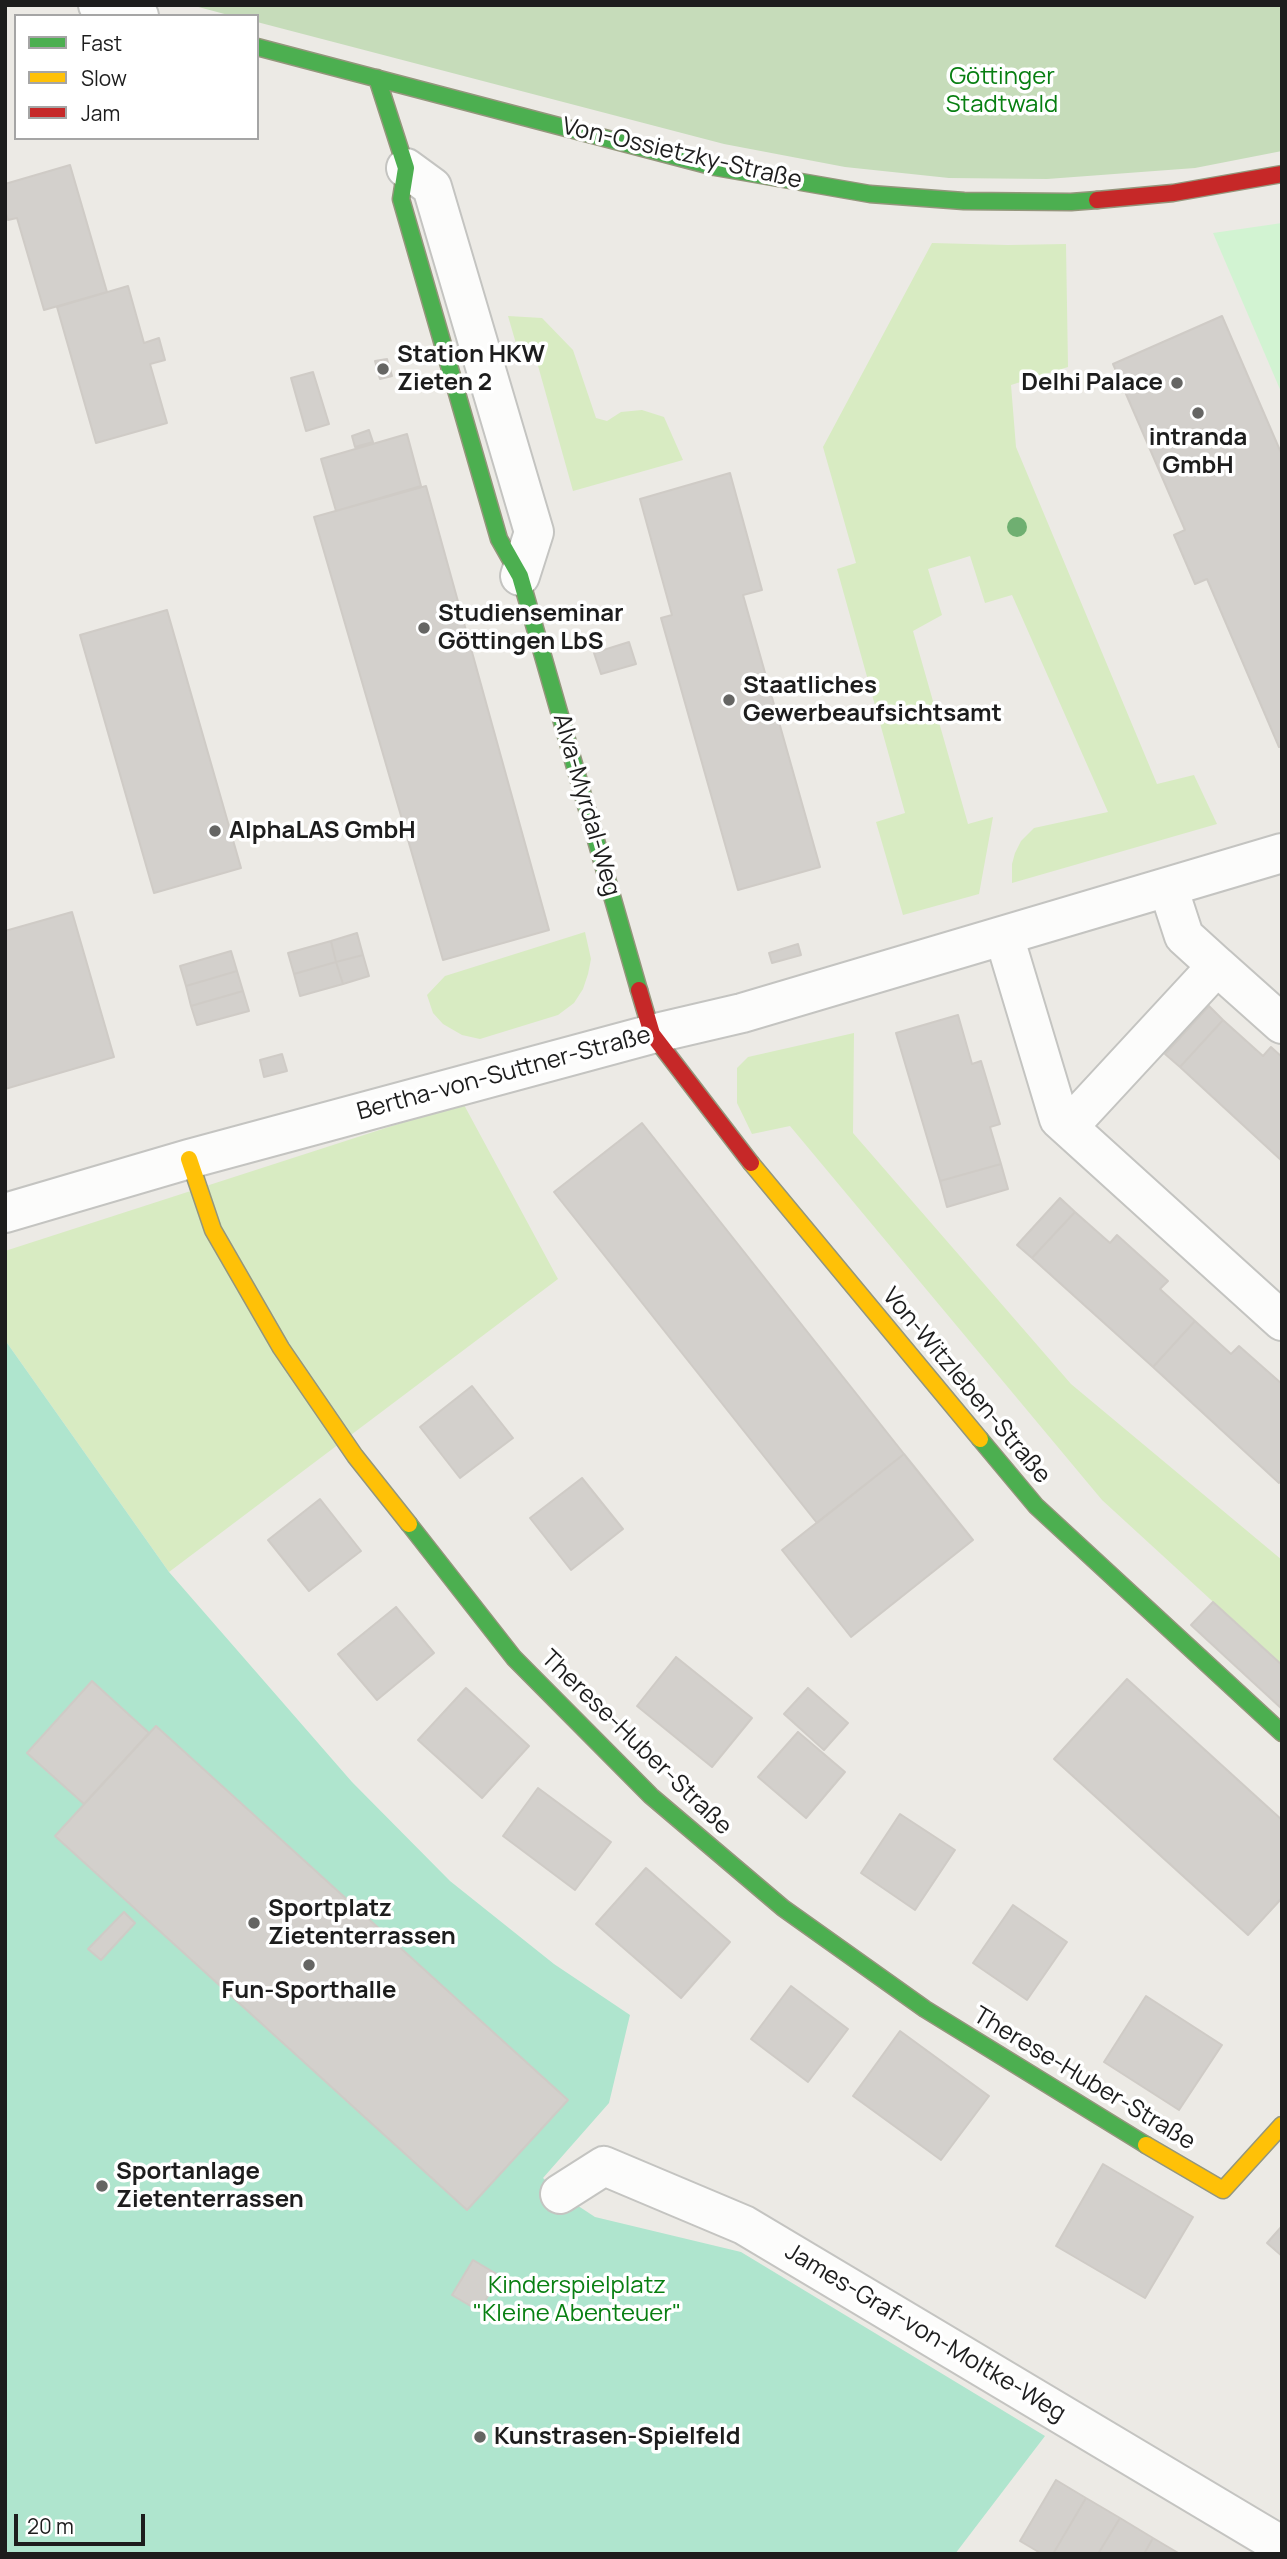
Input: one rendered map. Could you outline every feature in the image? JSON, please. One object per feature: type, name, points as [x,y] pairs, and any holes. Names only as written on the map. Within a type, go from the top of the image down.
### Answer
[{"type":"street","points":[[98,5],[132,14]]},
{"type":"street","name":"Von-Ossietzky-Straße","points":[[259,48],[715,167],[870,194],[964,201],[1071,202],[1172,193],[1282,174]]},
{"type":"street","name":"Alva-Myrdal-Weg","points":[[377,78],[406,168],[432,187],[534,532],[520,576],[652,1034]]},
{"type":"street","name":"Bertha-von-Suttner-Straße","points":[[5,1213],[189,1159],[652,1034],[743,1013],[1282,853]]},
{"type":"street","points":[[1168,887],[1184,936],[1282,1024]]},
{"type":"street","points":[[1004,936],[1059,1119],[1282,1321]]},
{"type":"street","points":[[1068,1128],[1217,965]]},
{"type":"street","name":"Von-Witzleben-Straße","points":[[652,1034],[725,1131],[1037,1506],[1282,1733]]},
{"type":"street","name":"Therese-Huber-Straße","points":[[189,1159],[213,1230],[281,1348],[355,1457],[514,1658],[651,1796],[783,1908],[925,2009],[1106,2122],[1223,2190],[1282,2125]]},
{"type":"street","name":"James-Graf-von-Moltke-Weg","points":[[560,2194],[604,2166],[744,2225],[1282,2546]]},
{"type":"green space","name":"Göttinger Stadtwald","points":[[191,5],[1282,5],[1282,151],[1195,168],[1047,179],[949,178],[845,167],[724,144],[259,23],[259,14],[225,14]]},
{"type":"green space","points":[[1282,223],[1282,394],[1213,233]]},
{"type":"green space","points":[[932,243],[1066,244],[1068,367],[1011,385],[1016,447],[1157,784],[1194,775],[1217,824],[1012,883],[1015,853],[1021,841],[1034,828],[1108,812],[1012,595],[985,603],[970,556],[928,569],[942,615],[913,631],[968,824],[993,817],[979,894],[903,915],[876,822],[905,813],[837,569],[856,563],[823,447]]},
{"type":"green space","points":[[508,316],[542,318],[573,350],[596,418],[607,421],[621,412],[642,410],[664,417],[683,460],[573,491],[535,355],[517,347]]},
{"type":"green space","points":[[585,932],[591,959],[588,974],[574,1003],[558,1015],[480,1039],[462,1035],[443,1024],[433,1013],[427,995],[445,976]]},
{"type":"green space","points":[[854,1033],[853,1133],[1071,1384],[1282,1560],[1282,1665],[1102,1500],[790,1126],[752,1134],[737,1103],[737,1068],[748,1057]]},
{"type":"green space","points":[[463,1103],[558,1279],[169,1572],[5,1340],[5,1251]]},
{"type":"green space","name":"Sportplatz Zietenterrassen","points":[[5,1340],[169,1572],[352,1782],[450,1881],[554,1964],[630,2015],[609,2103],[543,2178],[560,2194],[595,2217],[741,2252],[1045,2436],[955,2554],[5,2554]]},
{"type":"building","points":[[70,165],[107,292],[44,310],[17,218],[8,220],[5,211],[5,184]]},
{"type":"building","points":[[128,286],[144,343],[159,338],[165,360],[150,364],[167,423],[96,443],[57,307]]},
{"type":"building","points":[[1222,316],[1282,455],[1282,746],[1279,747],[1207,579],[1195,584],[1174,535],[1185,530],[1113,364]]},
{"type":"building","name":"Station HKW Zieten 2","points":[[387,359],[392,376],[380,379],[375,361]]},
{"type":"building","points":[[313,372],[329,424],[306,431],[291,378]]},
{"type":"building","points":[[369,430],[373,442],[355,447],[352,436]]},
{"type":"building","points":[[407,434],[421,486],[336,511],[321,459]]},
{"type":"building","name":"Staatliches Gewerbeaufsichtsamt","points":[[730,473],[762,590],[743,595],[820,867],[738,890],[661,618],[672,615],[640,499]]},
{"type":"building","points":[[426,486],[549,930],[443,960],[314,517]]},
{"type":"building","points":[[167,610],[241,868],[154,893],[80,635]]},
{"type":"building","points":[[629,642],[636,664],[601,674],[594,653]]},
{"type":"building","points":[[72,912],[114,1057],[5,1089],[5,931]]},
{"type":"building","points":[[357,933],[363,955],[336,962],[331,941]]},
{"type":"building","points":[[331,941],[336,962],[294,974],[288,953]]},
{"type":"building","points":[[798,944],[801,955],[772,963],[769,953]]},
{"type":"building","points":[[231,951],[237,971],[186,986],[180,966]]},
{"type":"building","points":[[363,955],[369,976],[343,984],[336,962]]},
{"type":"building","points":[[336,962],[343,984],[300,996],[294,974]]},
{"type":"building","points":[[237,971],[243,991],[191,1006],[186,986]]},
{"type":"building","points":[[243,991],[249,1011],[197,1025],[191,1006]]},
{"type":"building","points":[[1209,1006],[1223,1020],[1180,1067],[1165,1054]]},
{"type":"building","points":[[958,1015],[972,1064],[981,1061],[1000,1124],[990,1127],[1001,1164],[940,1181],[896,1033]]},
{"type":"building","points":[[1223,1020],[1263,1056],[1271,1047],[1282,1057],[1282,1161],[1180,1067]]},
{"type":"building","points":[[282,1054],[287,1071],[264,1077],[260,1060]]},
{"type":"building","points":[[642,1123],[904,1454],[817,1523],[554,1192]]},
{"type":"building","points":[[1001,1164],[1008,1189],[947,1207],[940,1181]]},
{"type":"building","points":[[1060,1198],[1075,1212],[1032,1258],[1017,1245]]},
{"type":"building","points":[[1075,1212],[1110,1243],[1117,1235],[1168,1281],[1160,1289],[1195,1321],[1153,1367],[1032,1258]]},
{"type":"building","points":[[1195,1321],[1231,1354],[1239,1346],[1282,1384],[1282,1479],[1279,1483],[1153,1367]]},
{"type":"building","points":[[472,1386],[513,1438],[460,1478],[420,1427]]},
{"type":"building","points":[[904,1454],[973,1540],[851,1637],[782,1550]]},
{"type":"building","points":[[582,1478],[623,1529],[571,1570],[530,1518]]},
{"type":"building","points":[[320,1499],[361,1551],[309,1591],[268,1540]]},
{"type":"building","points":[[1213,1602],[1282,1665],[1282,1709],[1191,1625]]},
{"type":"building","points":[[396,1607],[434,1653],[377,1700],[338,1654]]},
{"type":"building","points":[[676,1657],[752,1718],[712,1767],[637,1706]]},
{"type":"building","points":[[1127,1679],[1282,1820],[1282,1898],[1248,1935],[1054,1759]]},
{"type":"building","points":[[92,1681],[149,1733],[84,1804],[27,1753]]},
{"type":"building","points":[[466,1688],[529,1746],[482,1798],[418,1740]]},
{"type":"building","points":[[808,1688],[848,1723],[824,1750],[784,1714]]},
{"type":"building","name":"Fun-Sporthalle","points":[[156,1726],[568,2100],[467,2210],[55,1836]]},
{"type":"building","points":[[798,1732],[845,1772],[806,1818],[758,1777]]},
{"type":"building","points":[[538,1788],[611,1842],[575,1890],[503,1836]]},
{"type":"building","points":[[900,1814],[955,1850],[915,1910],[861,1873]]},
{"type":"building","points":[[646,1868],[730,1942],[681,1998],[596,1924]]},
{"type":"building","points":[[1013,1905],[1067,1942],[1027,2000],[973,1963]]},
{"type":"building","points":[[124,1912],[135,1923],[101,1960],[88,1949]]},
{"type":"building","points":[[791,1986],[848,2029],[808,2082],[751,2039]]},
{"type":"building","points":[[1146,1996],[1222,2045],[1179,2110],[1104,2062]]},
{"type":"building","points":[[900,2031],[989,2096],[941,2160],[853,2096]]},
{"type":"building","points":[[1103,2164],[1193,2217],[1145,2298],[1056,2246]]},
{"type":"building","points":[[1282,2226],[1282,2256],[1267,2243]]},
{"type":"building","points":[[473,2260],[500,2276],[479,2311],[452,2295]]},
{"type":"building","points":[[1056,2480],[1086,2498],[1053,2554],[1042,2554],[1020,2541]]},
{"type":"building","points":[[1086,2498],[1120,2518],[1098,2554],[1053,2554]]},
{"type":"building","points":[[1120,2518],[1153,2538],[1144,2554],[1098,2554]]},
{"type":"building","points":[[1153,2538],[1180,2554],[1144,2554]]},
{"type":"traffic: fast","points":[[259,48],[715,167],[870,194],[964,201],[1097,200]]},
{"type":"traffic: fast","points":[[377,78],[406,168],[401,199],[499,539],[520,576],[639,990]]},
{"type":"traffic: fast","points":[[980,1439],[1036,1506],[1282,1733]]},
{"type":"traffic: fast","points":[[409,1524],[514,1658],[651,1796],[783,1908],[925,2009],[1146,2145]]},
{"type":"traffic: slow","points":[[189,1159],[213,1230],[281,1348],[355,1456],[409,1524]]},
{"type":"traffic: slow","points":[[751,1163],[980,1439]]},
{"type":"traffic: slow","points":[[1146,2145],[1223,2190],[1282,2125]]},
{"type":"traffic: jam","points":[[1097,200],[1173,193],[1282,174]]},
{"type":"traffic: jam","points":[[639,990],[652,1034],[751,1163]]},
{"type":"place","name":"Station HKW Zieten 2","points":[[383,369]]},
{"type":"place","name":"Delhi Palace","points":[[1177,383]]},
{"type":"place","name":"intranda GmbH","points":[[1198,413]]},
{"type":"place","name":"Studienseminar Göttingen LbS","points":[[424,628]]},
{"type":"place","name":"Staatliches Gewerbeaufsichtsamt","points":[[729,700]]},
{"type":"place","name":"AlphaLAS GmbH","points":[[215,831]]},
{"type":"place","name":"Sportplatz Zietenterrassen","points":[[254,1923]]},
{"type":"place","name":"Fun-Sporthalle","points":[[309,1965]]},
{"type":"place","name":"Sportanlage Zietenterrassen","points":[[102,2186]]},
{"type":"place","name":"Kunstrasen-Spielfeld","points":[[480,2437]]},
{"type":"park label","name":"Kinderspielplatz \"Kleine Abenteuer\"","points":[[577,2300]]}]
